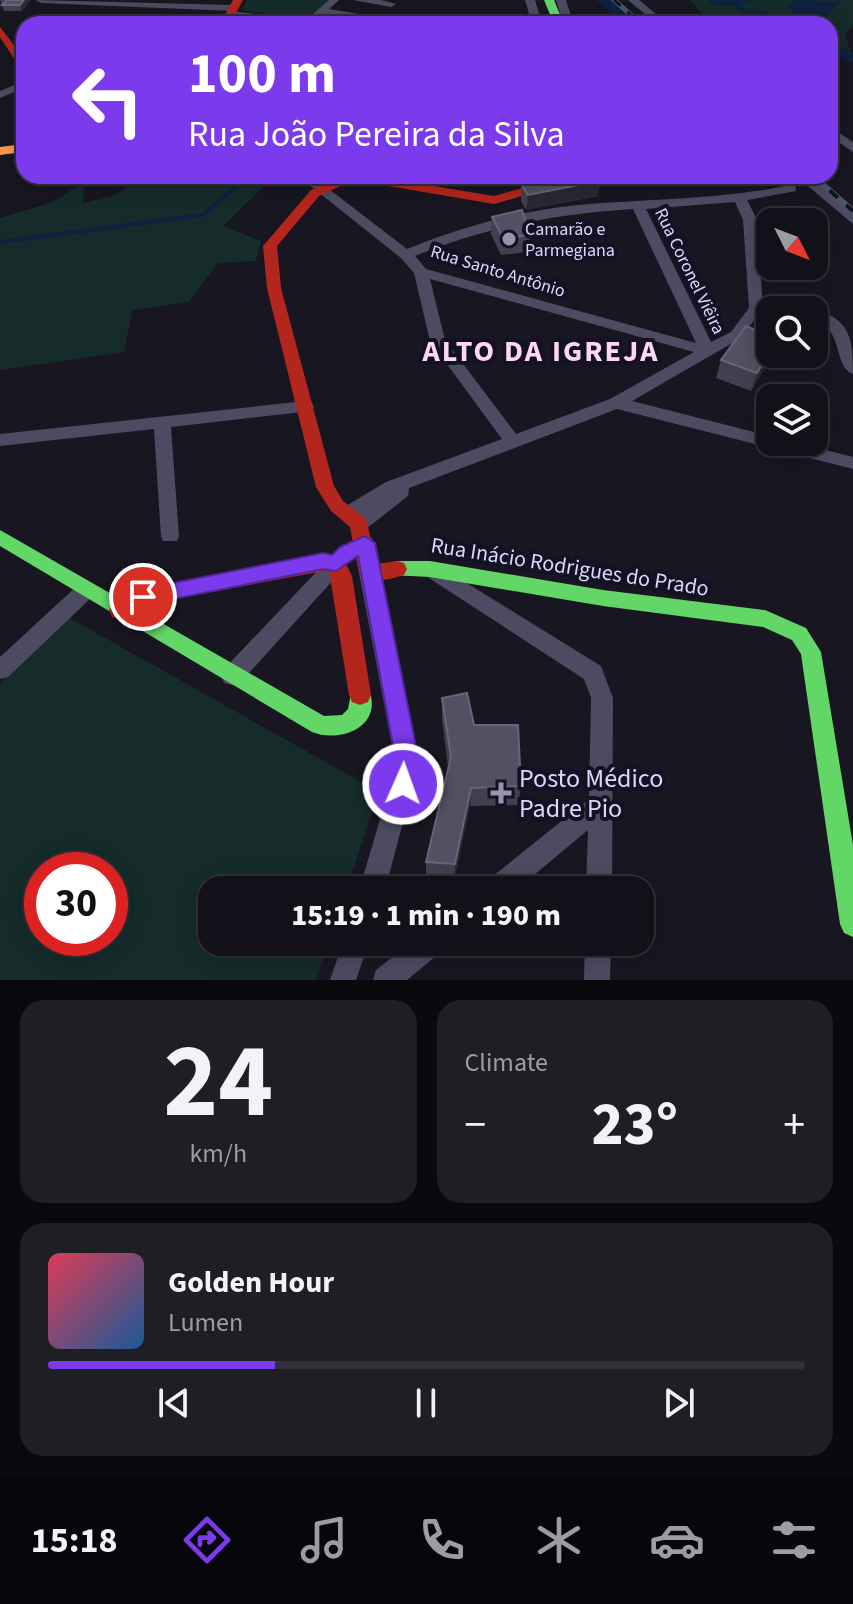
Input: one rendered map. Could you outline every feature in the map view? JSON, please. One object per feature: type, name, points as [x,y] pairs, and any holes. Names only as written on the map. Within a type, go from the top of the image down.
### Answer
[{"type":"street","points":[[41,0],[256,16]]},
{"type":"street","points":[[320,16],[334,0]]},
{"type":"street","points":[[358,0],[393,2]]},
{"type":"street","points":[[633,0],[653,16]]},
{"type":"street","points":[[324,11],[350,16]]},
{"type":"street","points":[[1,33],[16,54]]},
{"type":"street","name":"Rua Santo Antônio","points":[[315,184],[406,255],[421,272],[708,351]]},
{"type":"street","points":[[331,184],[321,188],[270,246],[274,288],[325,487],[337,506],[357,527],[407,766],[376,876]]},
{"type":"street","points":[[399,184],[494,200],[551,184],[577,209]]},
{"type":"street","points":[[406,255],[474,228],[513,219],[577,209],[740,199],[783,184]]},
{"type":"street","points":[[811,184],[853,220]]},
{"type":"street","points":[[232,676],[347,552],[357,527],[420,477],[616,403],[736,335],[756,308],[750,220],[740,199]]},
{"type":"street","points":[[494,200],[513,219]]},
{"type":"street","name":"Rua Coronel Viêira","points":[[638,206],[708,351]]},
{"type":"street","points":[[421,272],[438,341],[514,443]]},
{"type":"street","points":[[828,317],[837,324],[853,369]]},
{"type":"street","points":[[616,403],[853,463]]},
{"type":"street","points":[[0,440],[162,425],[306,407]]},
{"type":"street","points":[[162,425],[170,536]]},
{"type":"street","points":[[0,537],[119,611],[328,729],[345,728],[358,717],[361,699],[342,576],[336,563]]},
{"type":"street","points":[[119,611],[143,597],[323,561],[336,563]]},
{"type":"street","name":"Rua Inácio Rodrigues do Prado","points":[[369,573],[406,567],[430,569],[603,598],[765,619],[799,634],[811,652],[853,924]]},
{"type":"street","points":[[430,569],[593,673],[602,698],[599,876]]},
{"type":"street","points":[[0,670],[85,591]]},
{"type":"street","points":[[513,876],[600,805]]},
{"type":"street","points":[[343,980],[351,956]]},
{"type":"street","points":[[386,980],[416,956]]},
{"type":"street","points":[[597,980],[598,956]]},
{"type":"green space","points":[[247,0],[330,0],[315,16],[283,16],[241,10]]},
{"type":"green space","points":[[690,0],[853,0],[853,26],[845,34],[850,50],[838,49],[838,16],[704,16]]},
{"type":"green space","points":[[81,184],[84,184],[83,203],[114,196],[130,185],[259,184],[263,187],[223,226],[261,241],[256,261],[218,263],[189,302],[132,310],[124,352],[0,370],[0,218],[53,202]]},
{"type":"green space","points":[[68,617],[379,792],[351,876],[198,876],[198,956],[324,956],[316,980],[0,980],[0,683]]},
{"type":"water","points":[[708,0],[754,0],[740,4],[746,10],[787,15],[793,14],[789,7],[795,0],[841,2],[827,16],[736,16],[741,12],[734,6],[711,5]]},
{"type":"building","points":[[7,0],[24,0],[20,5],[2,5]]},
{"type":"building","points":[[529,184],[585,184],[528,195],[522,186]]},
{"type":"building","points":[[522,210],[530,235],[503,238],[492,217]]},
{"type":"building","points":[[746,326],[756,330],[756,368],[760,368],[757,373],[721,360]]},
{"type":"building","name":"Posto Médico Padre Pio","points":[[467,693],[474,725],[518,725],[521,786],[471,788],[455,864],[426,862],[451,757],[442,698]]},
{"type":"waterway","points":[[603,0],[622,16]]},
{"type":"waterway","points":[[838,52],[853,57]]},
{"type":"waterway","points":[[0,242],[203,215],[239,184]]},
{"type":"railway","points":[[614,0],[632,16]]},
{"type":"railway","points":[[822,184],[853,211]]},
{"type":"traffic: fast","points":[[549,0],[556,16]]},
{"type":"traffic: fast","points":[[0,537],[320,725],[337,727],[350,722],[358,712],[360,695]]},
{"type":"traffic: fast","points":[[397,569],[430,569],[603,598],[765,619],[799,634],[811,652],[853,924]]},
{"type":"traffic: slow","points":[[0,151],[16,149]]},
{"type":"traffic: jam","points":[[229,16],[238,0]]},
{"type":"traffic: jam","points":[[0,30],[16,54]]},
{"type":"traffic: jam","points":[[334,184],[315,193],[270,246],[274,288],[325,487],[337,506],[359,524],[369,573],[397,569]]},
{"type":"traffic: jam","points":[[399,184],[494,200],[543,184]]},
{"type":"traffic: jam","points":[[119,611],[143,597],[323,561],[336,563],[342,576],[360,695]]},
{"type":"place","name":"Camarão e Parmegiana","points":[[509,239]]},
{"type":"place","name":"Posto Médico Padre Pio","points":[[501,793]]},
{"type":"district","name":"ALTO DA IGREJA","points":[[541,351]]},
{"type":"route","points":[[143,597],[323,561],[336,563],[347,552],[365,543],[405,751],[407,766],[403,784]]}]
